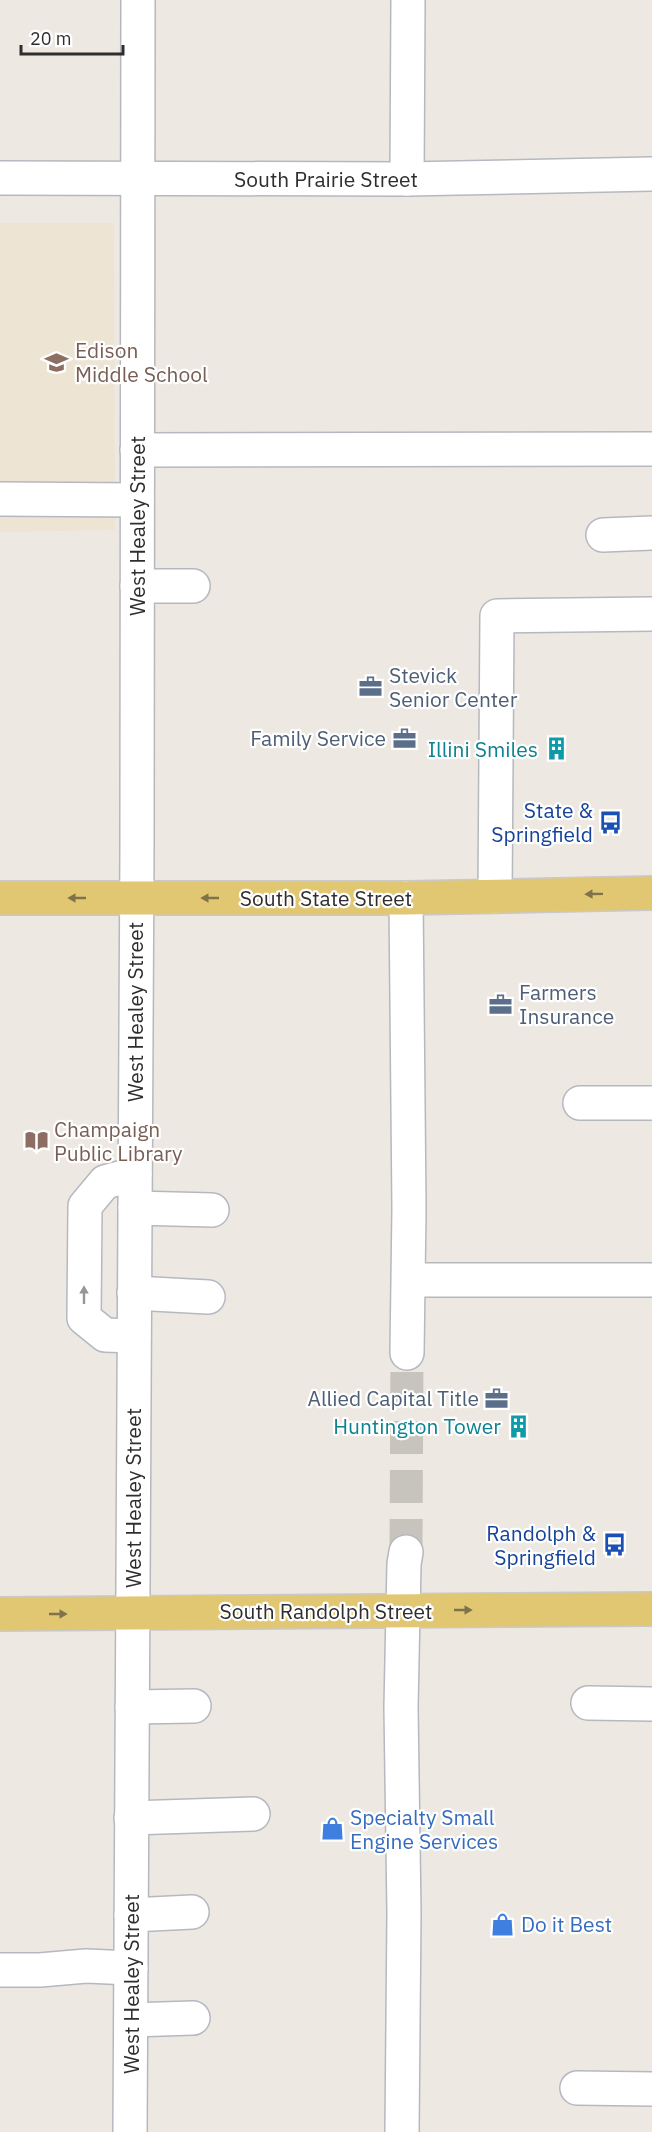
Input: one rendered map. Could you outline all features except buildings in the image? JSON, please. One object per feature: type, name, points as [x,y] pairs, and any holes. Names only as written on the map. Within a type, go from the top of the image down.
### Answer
[{"type":"main road","name":"South State Street","points":[[0,898],[406,898],[652,893]]},
{"type":"main road","name":"South Randolph Street","points":[[0,1614],[652,1610]]},
{"type":"street","name":"West Healey Street","points":[[130,2132],[138,0]]},
{"type":"street","points":[[406,179],[408,0]]},
{"type":"street","name":"South Prairie Street","points":[[0,178],[406,179],[652,174]]},
{"type":"street","points":[[137,450],[652,449]]},
{"type":"street","points":[[0,499],[137,500]]},
{"type":"street","points":[[603,535],[652,533]]},
{"type":"street","points":[[137,586],[193,586]]},
{"type":"street","points":[[495,896],[497,616],[652,614]]},
{"type":"street","points":[[406,898],[409,1280],[407,1353]]},
{"type":"street","points":[[580,1103],[652,1103]]},
{"type":"street","points":[[134,1336],[105,1335],[84,1318],[84,1307],[85,1206],[105,1182],[135,1174]]},
{"type":"street","points":[[135,1208],[212,1210]]},
{"type":"street","points":[[409,1280],[652,1280]]},
{"type":"street","points":[[134,1293],[208,1297]]},
{"type":"street","points":[[402,2132],[404,1913],[401,1707],[406,1552]]},
{"type":"street","points":[[588,1703],[652,1704]]},
{"type":"street","points":[[132,1707],[194,1706]]},
{"type":"street","points":[[131,1818],[253,1814]]},
{"type":"street","points":[[131,1915],[192,1912]]},
{"type":"street","points":[[0,1970],[39,1970],[86,1966],[131,1968]]},
{"type":"street","points":[[131,2020],[193,2018]]},
{"type":"street","points":[[577,2088],[652,2089]]},
{"type":"shaded area","name":"Edison Middle School","points":[[0,223],[114,223],[115,530],[0,532]]},
{"type":"tunnel","points":[[406,1552],[407,1353]]},
{"type":"place","name":"Edison Middle School","points":[[57,362]]},
{"type":"place","name":"Stevick Senior Center","points":[[371,687]]},
{"type":"place","name":"Family Service","points":[[404,738]]},
{"type":"place","name":"Illini Smiles","points":[[556,749]]},
{"type":"place","name":"State & Springfield","points":[[611,822]]},
{"type":"place","name":"Farmers Insurance","points":[[501,1004]]},
{"type":"place","name":"Champaign Public Library","points":[[36,1141]]},
{"type":"place","name":"Allied Capital Title","points":[[497,1398]]},
{"type":"place","name":"Huntington Tower","points":[[519,1426]]},
{"type":"place","name":"Randolph & Springfield","points":[[614,1545]]},
{"type":"place","name":"Specialty Small Engine Services","points":[[332,1829]]},
{"type":"place","name":"Do it Best","points":[[503,1924]]}]
